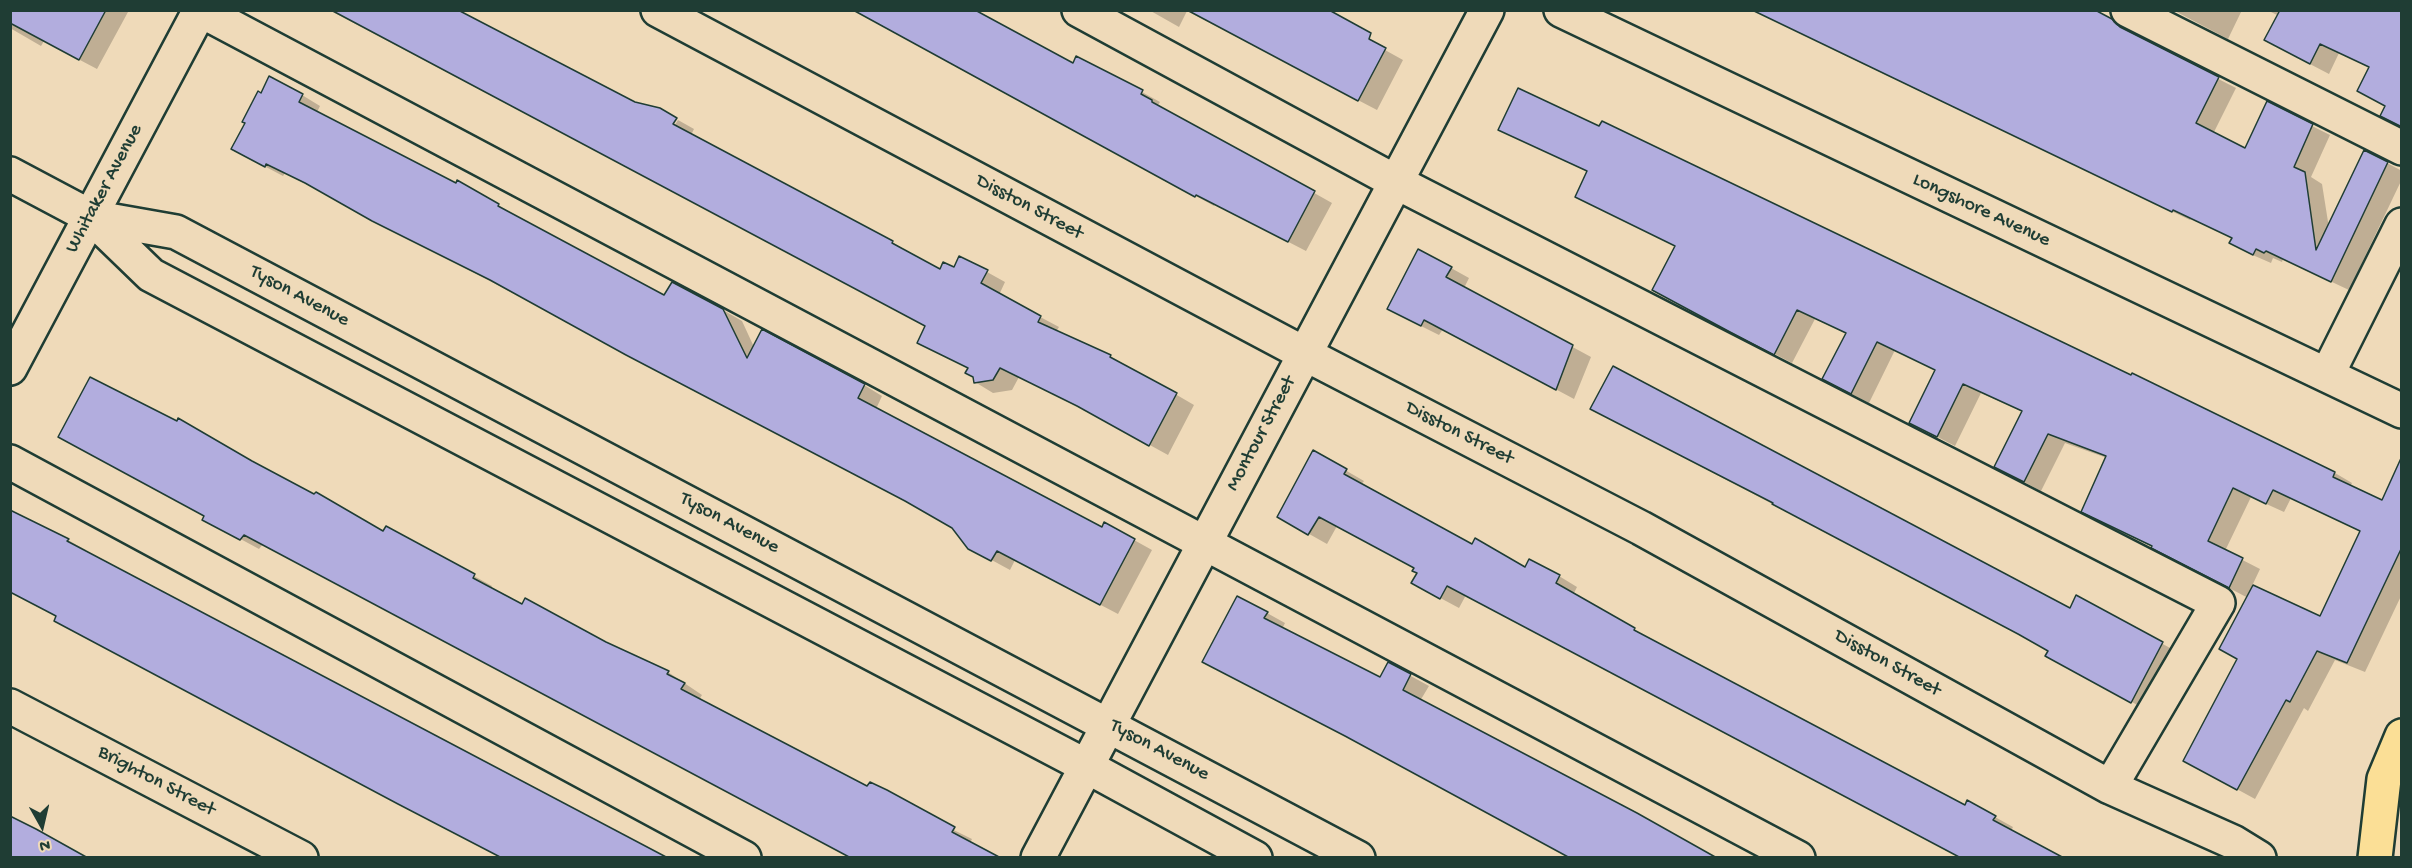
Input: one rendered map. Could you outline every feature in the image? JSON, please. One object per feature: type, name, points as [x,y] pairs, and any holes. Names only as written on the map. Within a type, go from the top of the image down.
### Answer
[{"type":"main road","points":[[2375,858],[2384,779],[2402,736]]},
{"type":"street","name":"Whitaker Avenue","points":[[10,368],[200,10]]},
{"type":"street","points":[[200,10],[1798,858]]},
{"type":"street","name":"Disston Street","points":[[658,10],[1305,354],[1641,528],[2110,787],[2233,842],[2259,858]]},
{"type":"street","points":[[1079,10],[1396,182],[2218,603],[2110,787]]},
{"type":"street","name":"Montour Street","points":[[1038,858],[1487,10]]},
{"type":"street","name":"Longshore Avenue","points":[[1561,10],[2402,411]]},
{"type":"street","points":[[2128,10],[2402,148]]},
{"type":"street","name":"Tyson Avenue","points":[[10,174],[91,217],[151,275],[1086,766],[1255,858]]},
{"type":"street","name":"Tyson Avenue","points":[[91,217],[176,232],[1109,724],[1358,858]]},
{"type":"street","points":[[2327,375],[2402,225]]},
{"type":"street","points":[[10,462],[744,858]]},
{"type":"street","points":[[589,505],[612,462]]},
{"type":"street","name":"Brighton Street","points":[[10,705],[301,858]]},
{"type":"building","points":[[10,10],[106,10],[79,60],[10,23]]},
{"type":"building","points":[[331,10],[458,10],[635,102],[660,108],[677,118],[673,124],[893,241],[892,243],[940,269],[943,262],[954,267],[959,256],[988,270],[981,283],[1041,316],[1038,322],[1111,355],[1110,357],[1177,393],[1149,446],[1077,406],[1000,368],[993,380],[974,383],[973,377],[965,373],[968,368],[917,343],[925,326]]},
{"type":"building","points":[[853,10],[975,10],[1073,63],[1076,56],[1143,90],[1141,94],[1152,102],[1315,191],[1288,242],[1196,195],[1195,197]]},
{"type":"building","points":[[1187,10],[1329,10],[1371,33],[1369,39],[1386,48],[1358,101]]},
{"type":"building","points":[[1752,10],[2095,10],[2112,19],[2120,27],[2219,77],[2196,123],[2245,148],[2267,101],[2313,124],[2294,167],[2305,172],[2316,250],[2364,150],[2388,162],[2331,282],[2266,251],[2264,253],[2256,249],[2253,255],[2229,243],[2232,238],[2173,210],[2172,212]]},
{"type":"building","points":[[2280,10],[2402,10],[2402,127],[2380,116],[2385,106],[2357,91],[2369,67],[2320,44],[2310,64],[2264,40]]},
{"type":"building","points":[[269,76],[303,94],[299,102],[456,183],[457,180],[499,204],[498,206],[664,295],[672,282],[723,309],[747,358],[762,329],[865,384],[858,398],[1102,527],[1104,522],[1135,539],[1100,605],[997,551],[991,561],[968,549],[952,528],[905,501],[626,355],[490,280],[372,221],[305,183],[266,164],[265,167],[231,149],[258,91],[261,93]]},
{"type":"building","points":[[1518,88],[1599,126],[1602,121],[2131,375],[2132,373],[2335,472],[2333,477],[2382,500],[2402,456],[2402,547],[2347,663],[2317,651],[2290,702],[2286,700],[2237,790],[2183,761],[2237,659],[2219,649],[2253,585],[2320,616],[2360,531],[2273,490],[2266,504],[2233,488],[2208,541],[2243,558],[2229,588],[2151,548],[2152,546],[2081,512],[2106,456],[2048,434],[2024,482],[1994,467],[2022,411],[1963,384],[1937,437],[1909,423],[1935,370],[1877,342],[1851,394],[1822,379],[1846,333],[1797,310],[1774,355],[1730,332],[1652,290],[1675,246],[1575,197],[1587,171],[1498,130]]},
{"type":"building","points":[[1418,249],[1452,267],[1446,277],[1573,345],[1556,390],[1424,320],[1421,326],[1387,309]]},
{"type":"building","points":[[1613,366],[2070,608],[2076,595],[2163,642],[2131,703],[2045,656],[2048,651],[2018,634],[1773,503],[1590,409]]},
{"type":"building","points":[[90,377],[177,421],[178,418],[252,461],[314,494],[316,492],[383,531],[386,526],[475,574],[473,578],[522,604],[525,598],[606,642],[669,671],[667,674],[685,683],[681,689],[867,786],[870,782],[887,790],[955,827],[952,832],[1001,858],[851,858],[244,535],[240,540],[202,520],[204,516],[58,437]]},
{"type":"building","points":[[1313,450],[1347,469],[1344,474],[1472,544],[1475,538],[1525,567],[1529,559],[1560,575],[1556,583],[1635,628],[1634,630],[1965,805],[1967,800],[1996,816],[1993,820],[2064,858],[1961,858],[1447,586],[1440,599],[1411,583],[1417,573],[1412,571],[1414,568],[1319,517],[1308,535],[1277,517]]},
{"type":"building","points":[[10,510],[69,539],[67,541],[668,858],[502,858],[398,804],[54,621],[56,616],[10,592]]},
{"type":"building","points":[[1237,596],[1268,612],[1264,618],[1380,677],[1388,662],[1411,674],[1403,690],[1637,813],[1717,858],[1570,858],[1345,736],[1202,662]]},
{"type":"building","points":[[10,816],[36,829],[88,858],[10,858]]}]
